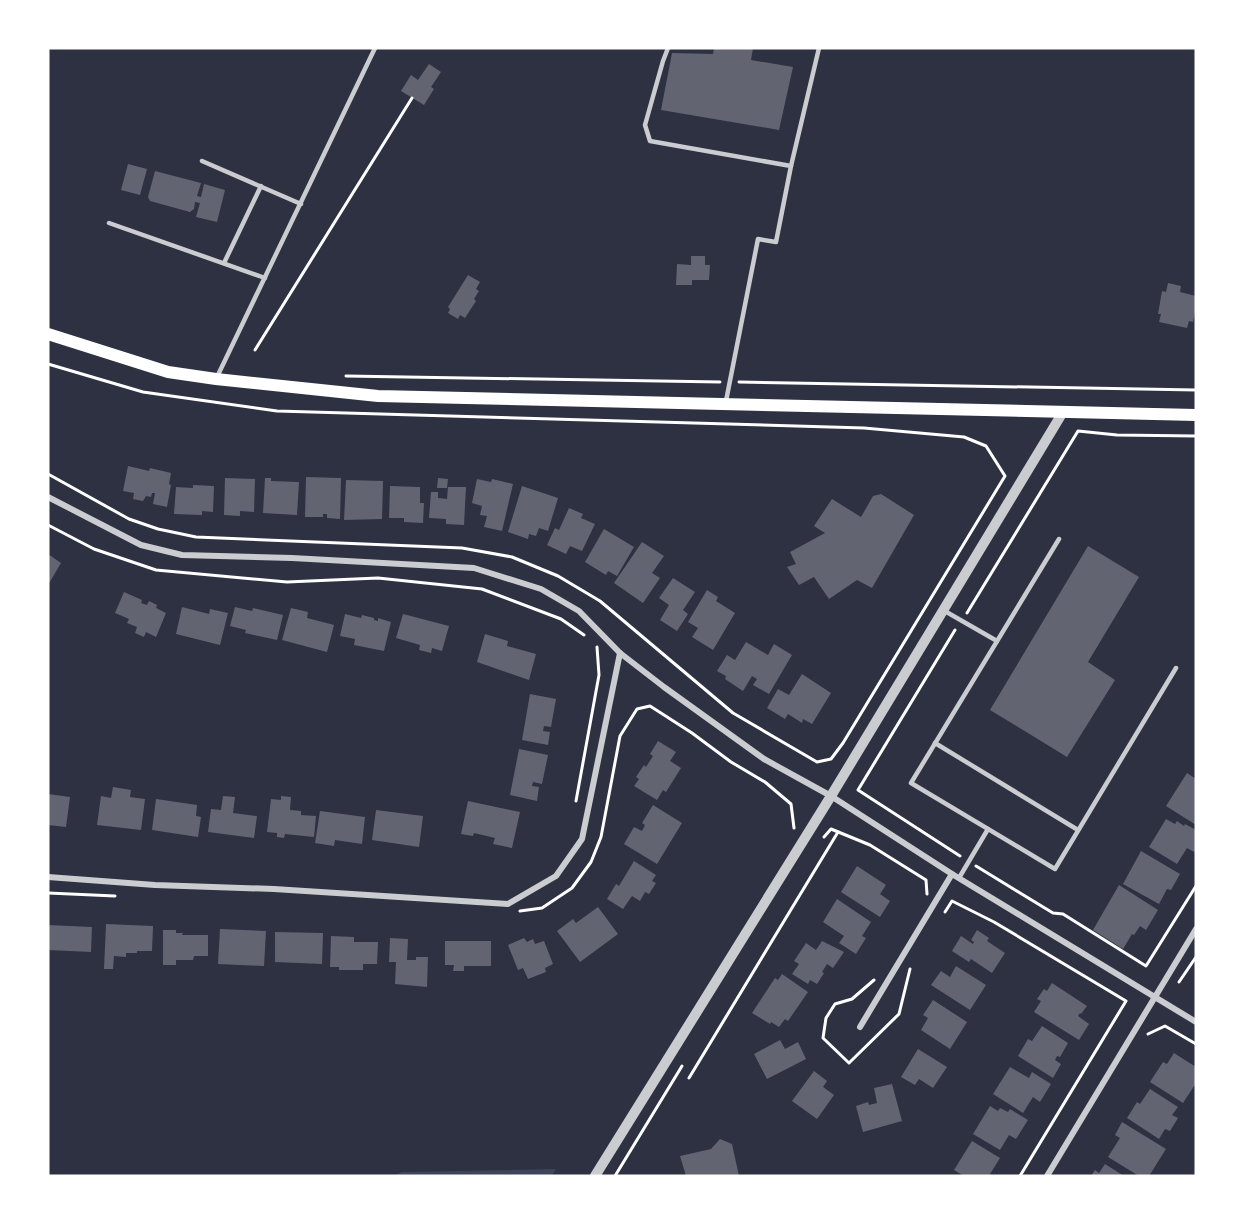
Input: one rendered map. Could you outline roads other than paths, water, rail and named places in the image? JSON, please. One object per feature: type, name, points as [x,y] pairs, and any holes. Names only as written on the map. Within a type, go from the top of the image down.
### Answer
[{"type":"main road","points":[[48,334],[168,372],[216,380],[378,396],[1196,415]]},
{"type":"street","points":[[595,1176],[831,796],[1063,412]]},
{"type":"street","points":[[48,497],[141,545],[182,555],[474,568],[541,589],[579,611],[620,653],[764,759],[831,796],[952,874],[1196,1022]]},
{"type":"street","points":[[48,877],[156,885],[274,889],[508,903],[555,876],[582,839],[620,653]]},
{"type":"street","points":[[860,1027],[952,874]]},
{"type":"street","points":[[1047,1176],[1196,929]]},
{"type":"lane","points":[[216,380],[375,48]]},
{"type":"lane","points":[[668,48],[645,125],[650,141],[791,166]]},
{"type":"lane","points":[[725,404],[758,239],[776,242],[791,166],[819,48]]},
{"type":"lane","points":[[202,161],[301,204]]},
{"type":"lane","points":[[224,263],[261,186]]},
{"type":"lane","points":[[109,223],[265,278]]},
{"type":"lane","points":[[1059,539],[911,783],[1055,869],[1176,668]]},
{"type":"lane","points":[[944,610],[997,641]]},
{"type":"lane","points":[[935,743],[1078,830]]},
{"type":"lane","points":[[959,878],[988,829]]}]
